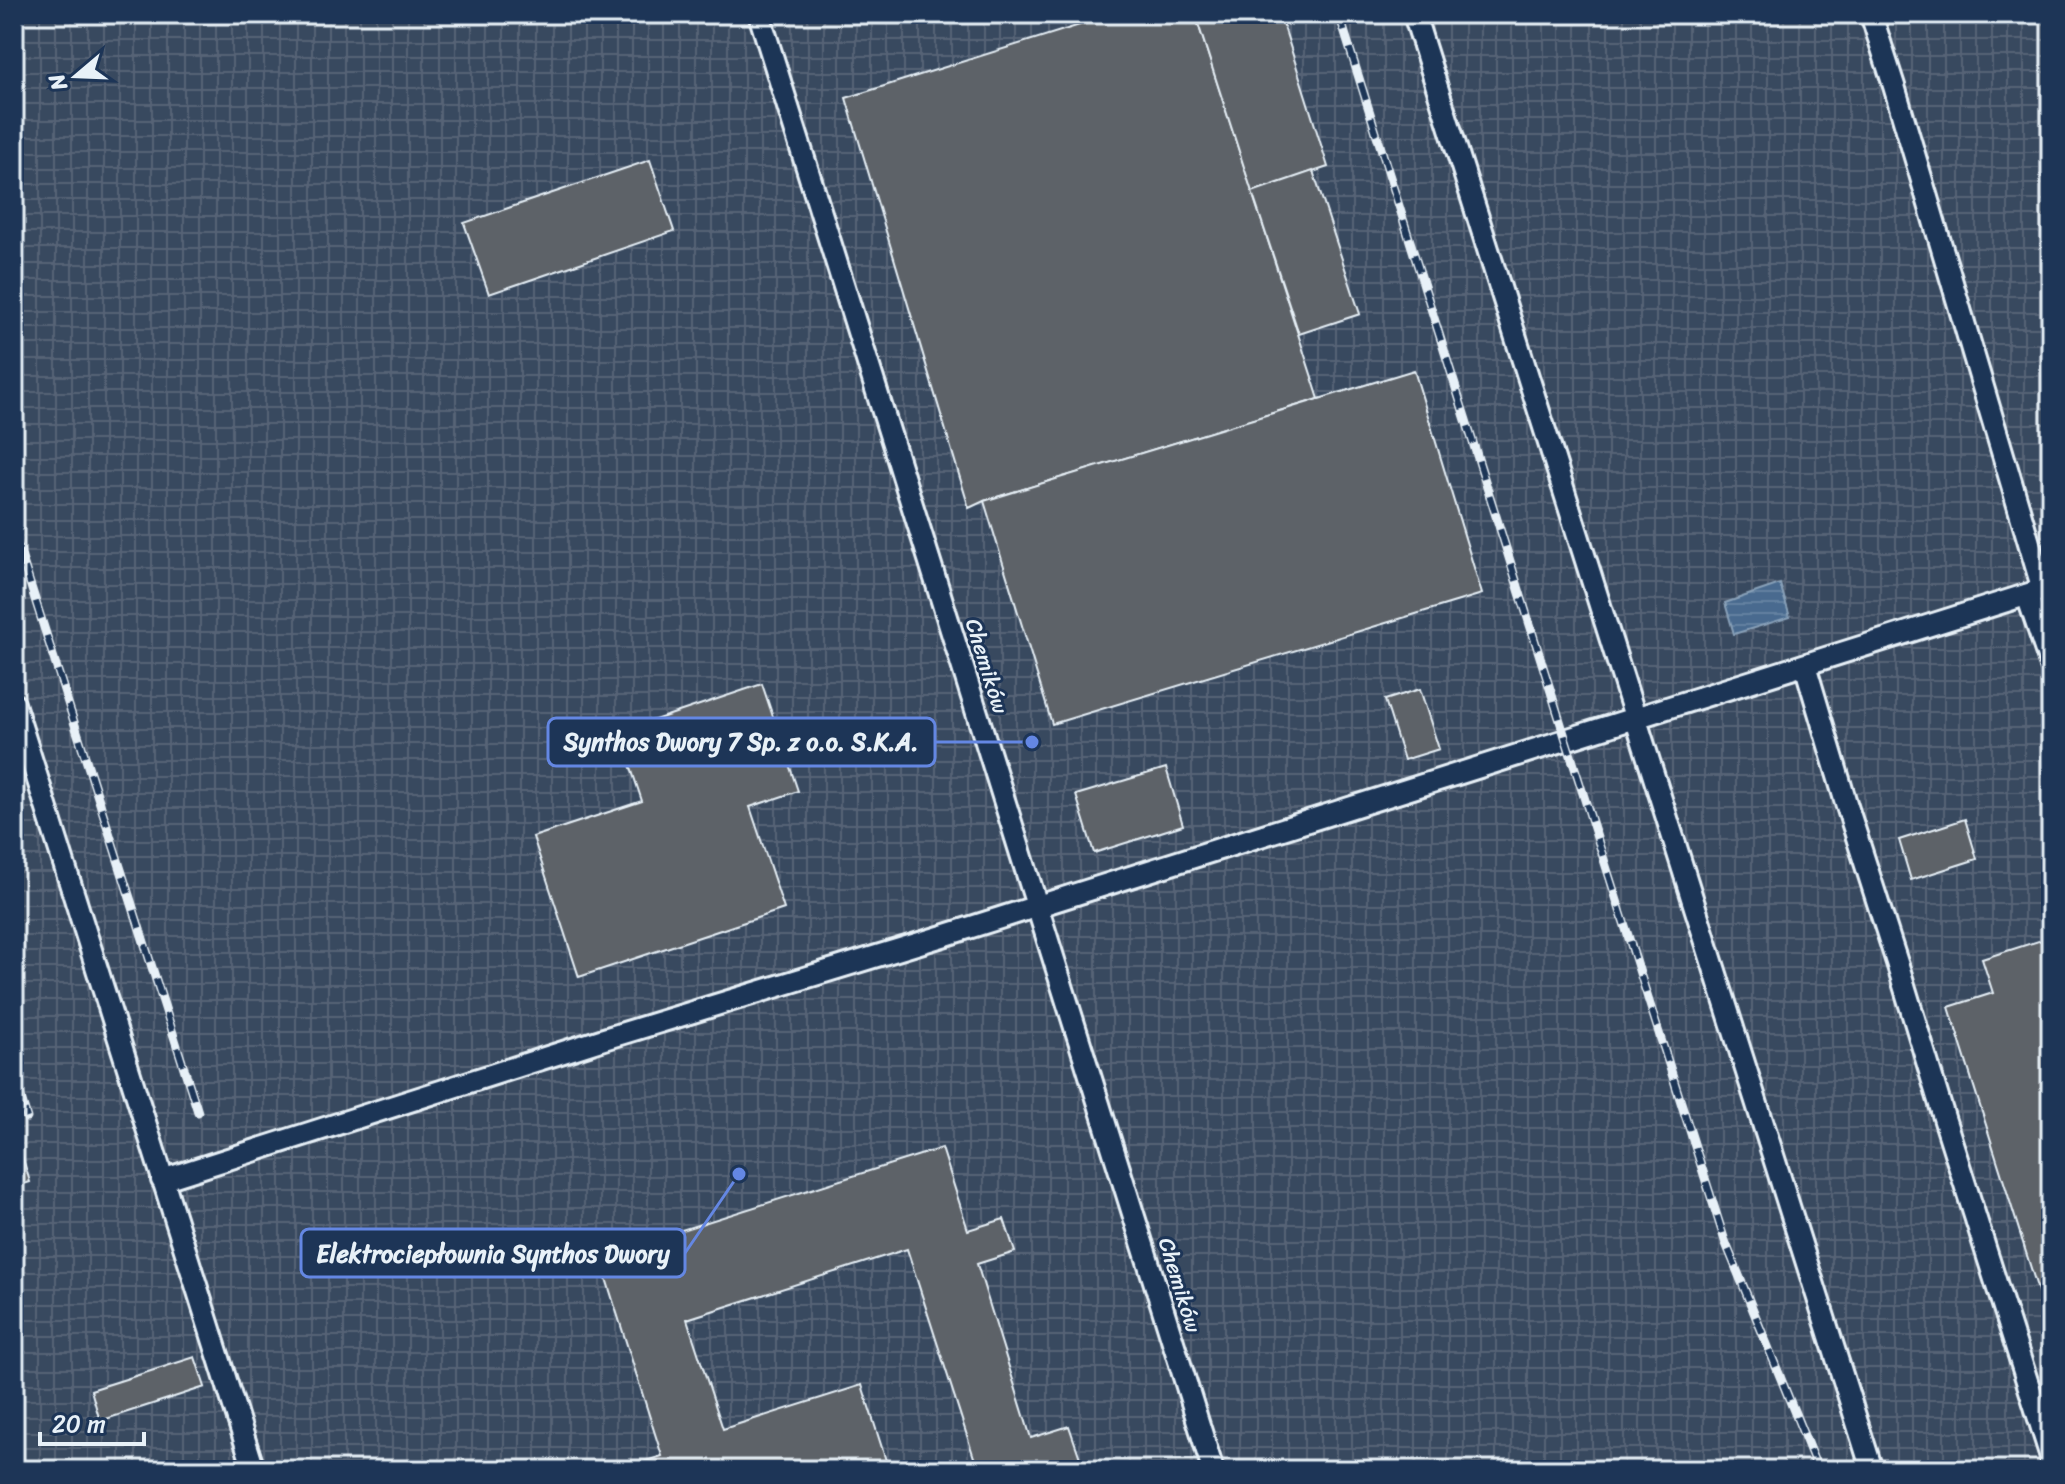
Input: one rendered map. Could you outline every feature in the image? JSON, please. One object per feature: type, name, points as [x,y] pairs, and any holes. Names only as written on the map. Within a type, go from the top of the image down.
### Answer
[{"type":"lane","name":"Chemików","points":[[759,14],[1213,1470]]},
{"type":"lane","points":[[1414,14],[1872,1470]]},
{"type":"lane","points":[[1871,14],[2040,591],[2051,666]]},
{"type":"lane","points":[[162,1180],[614,1035],[946,935],[2040,591]]},
{"type":"lane","points":[[1805,665],[2051,1457]]},
{"type":"lane","points":[[14,704],[254,1470]]},
{"type":"shaded area","points":[[14,14],[2051,14],[2051,1470],[14,1470]]},
{"type":"shaded area","points":[[1780,584],[1790,617],[1734,634],[1725,603]]},
{"type":"building","points":[[1115,14],[1195,14],[1319,399],[969,508],[846,98]]},
{"type":"building","points":[[1195,14],[1280,14],[1328,167],[1252,192]]},
{"type":"building","points":[[650,160],[674,231],[489,294],[464,223]]},
{"type":"building","points":[[1313,171],[1360,314],[1299,334],[1252,192]]},
{"type":"building","points":[[1414,370],[1482,594],[1052,724],[984,501]]},
{"type":"building","points":[[762,684],[798,791],[750,807],[784,909],[579,977],[533,837],[642,801],[619,732]]},
{"type":"building","points":[[1420,689],[1439,749],[1404,760],[1385,700]]},
{"type":"building","points":[[1166,768],[1183,825],[1094,853],[1076,795]]},
{"type":"building","points":[[1965,819],[1977,859],[1911,880],[1899,840]]},
{"type":"building","points":[[2051,937],[2051,1332],[1949,1007],[1993,993],[1982,959]]},
{"type":"building","points":[[14,1129],[30,1182],[14,1187]]},
{"type":"building","points":[[942,1148],[968,1230],[1004,1219],[1015,1252],[977,1264],[1031,1438],[1069,1426],[1081,1461],[1052,1470],[978,1470],[907,1249],[687,1319],[723,1429],[862,1385],[889,1470],[617,1470],[662,1456],[599,1256]]},
{"type":"building","points":[[195,1357],[205,1387],[100,1421],[91,1390]]},
{"type":"railway","points":[[1339,14],[1725,1241],[1816,1465]]},
{"type":"railway","points":[[14,533],[198,1112]]},
{"type":"railway","points":[[14,1076],[27,1118]]},
{"type":"place","name":"Synthos Dwory 7 Sp. z o.o. S.K.A.","points":[[1032,742]]},
{"type":"place","name":"Elektrociepłownia Synthos Dwory","points":[[739,1174]]}]
